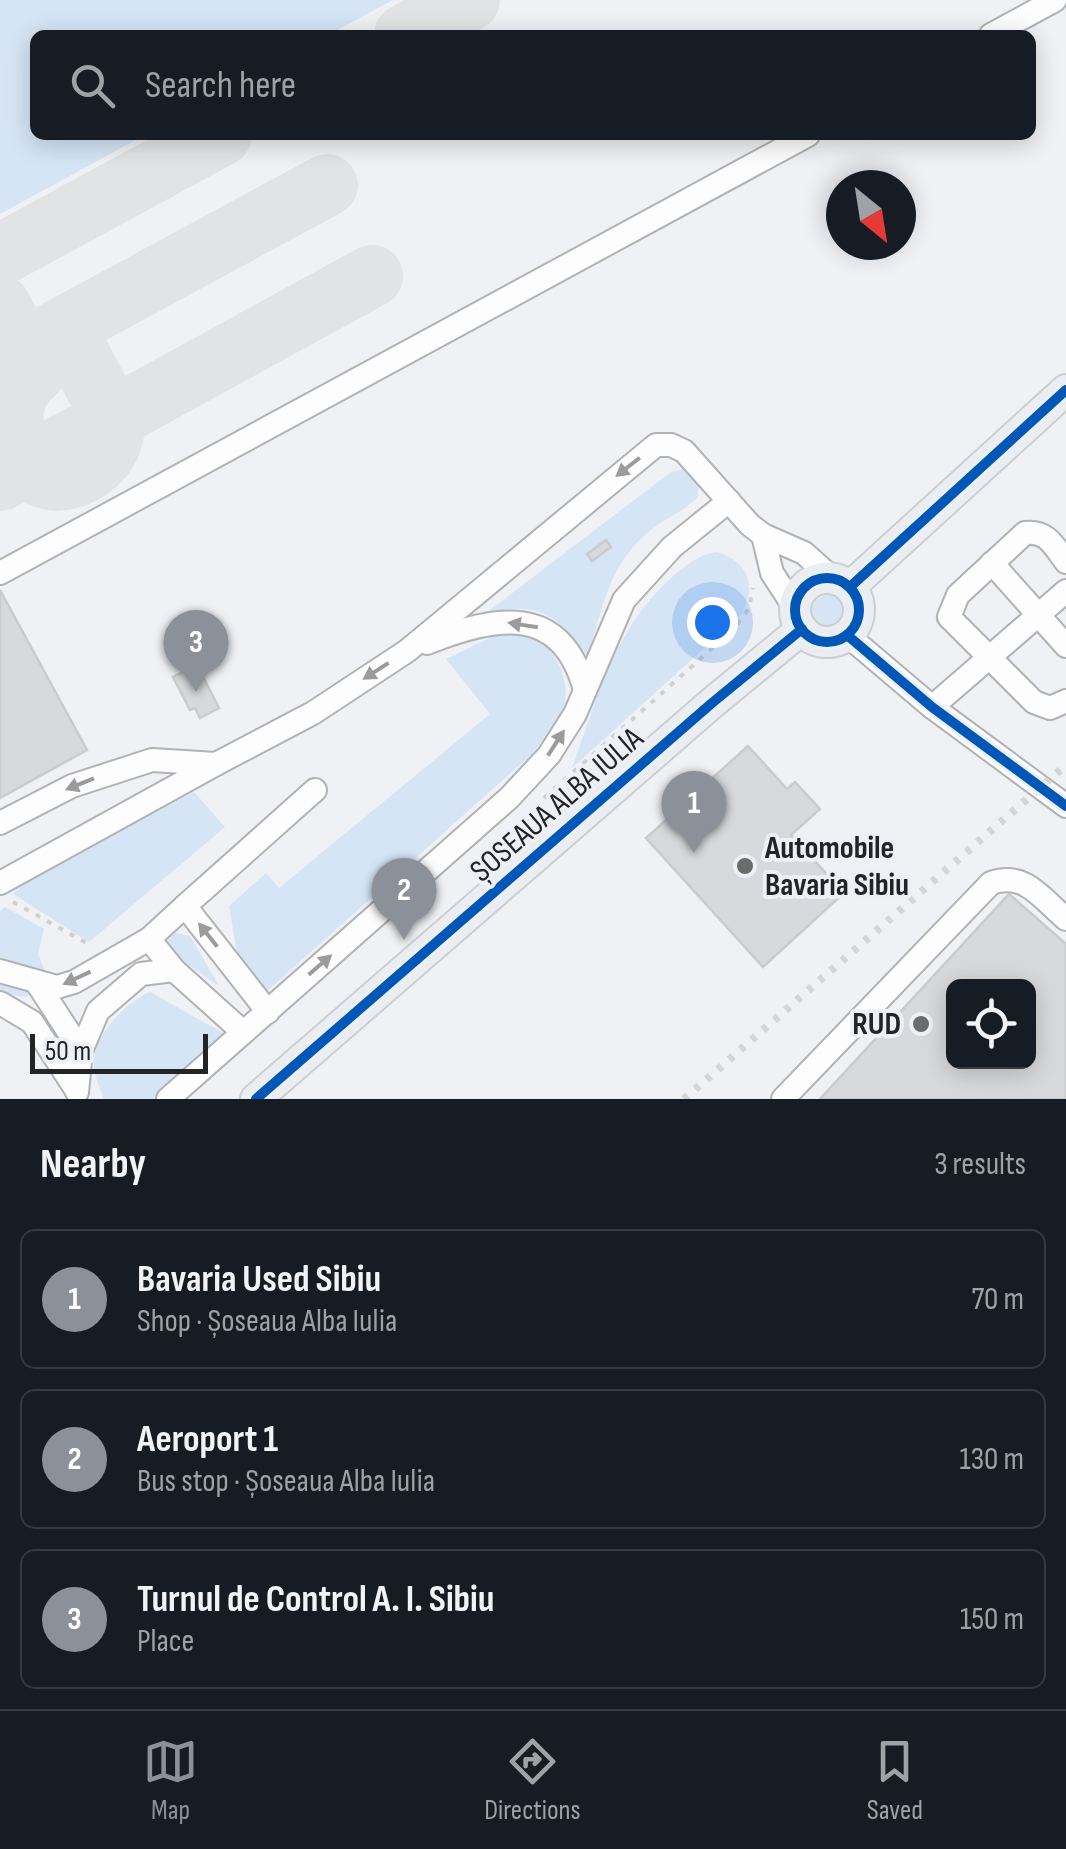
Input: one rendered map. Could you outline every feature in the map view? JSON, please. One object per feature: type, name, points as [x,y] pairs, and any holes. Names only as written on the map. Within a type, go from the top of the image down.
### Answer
[{"type":"main road","points":[[841,582],[1066,390]]},
{"type":"main road","points":[[818,579],[841,582],[859,606],[855,626],[848,635],[829,642],[809,636],[798,619],[798,595],[818,579]]},
{"type":"main road","name":"ȘOSEAUA ALBA IULIA","points":[[256,1099],[712,703],[798,619]]},
{"type":"street","points":[[1000,30],[1055,0]]},
{"type":"street","points":[[0,573],[799,140]]},
{"type":"street","points":[[0,883],[313,712],[408,651],[656,445],[684,450],[763,535],[804,552],[841,582]]},
{"type":"street","points":[[168,1099],[509,798],[549,756],[575,714],[624,600],[672,548],[729,501]]},
{"type":"street","points":[[1066,562],[1048,538],[1036,532],[1025,533],[958,595],[949,617],[1034,702],[1050,708],[1066,701]]},
{"type":"street","points":[[763,535],[772,573],[798,619]]},
{"type":"street","points":[[992,563],[1066,646]]},
{"type":"street","points":[[932,707],[1066,592]]},
{"type":"street","points":[[408,651],[465,629],[499,622],[538,627],[561,641],[571,654],[584,690]]},
{"type":"street","points":[[848,635],[932,707],[1066,806]]},
{"type":"street","points":[[0,824],[72,786],[152,760],[216,764]]},
{"type":"street","points":[[0,971],[57,987],[74,982],[149,939],[314,790]]},
{"type":"street","points":[[783,1099],[990,884],[1007,878],[1024,883],[1066,919]]},
{"type":"street","points":[[185,906],[268,1012]]},
{"type":"street","points":[[149,939],[174,970],[243,1032]]},
{"type":"street","points":[[78,1095],[81,1052],[98,1012],[141,974],[174,970]]},
{"type":"street","points":[[37,983],[81,1052]]},
{"type":"street","points":[[0,1003],[32,1022],[78,1095]]},
{"type":"shaded area","points":[[0,0],[393,0],[337,30],[30,30],[30,140],[136,140],[0,214]]},
{"type":"shaded area","points":[[684,469],[699,484],[697,498],[645,535],[622,562],[608,591],[587,656],[566,630],[543,614],[516,609],[482,616],[671,472]]},
{"type":"shaded area","points":[[717,552],[736,562],[747,576],[748,594],[741,615],[572,768],[609,666],[635,620],[676,574],[698,558]]},
{"type":"shaded area","points":[[828,595],[839,600],[844,611],[839,622],[828,627],[817,622],[812,611],[817,600]]},
{"type":"shaded area","points":[[498,634],[534,638],[560,666],[565,703],[555,725],[533,753],[264,994],[239,964],[229,906],[266,873],[279,888],[490,714],[446,659]]},
{"type":"shaded area","points":[[194,792],[225,827],[89,942],[13,894],[30,878]]},
{"type":"shaded area","points":[[5,907],[44,929],[38,954],[48,978],[26,997],[0,993],[0,911]]},
{"type":"shaded area","points":[[175,933],[190,936],[219,986],[172,958],[166,943]]},
{"type":"shaded area","points":[[150,992],[223,1033],[154,1099],[104,1099],[94,1069],[100,1039],[114,1019]]},
{"type":"building","points":[[606,540],[611,547],[592,561],[587,554]]},
{"type":"building","points":[[0,590],[87,750],[0,798]]},
{"type":"building","points":[[197,665],[219,708],[200,718],[195,708],[190,710],[173,677]]},
{"type":"building","name":"Automobile Bavaria Sibiu","points":[[748,746],[787,789],[795,782],[820,809],[791,835],[844,893],[763,967],[646,838]]},
{"type":"building","name":"RUD","points":[[1009,894],[1066,944],[1066,1099],[820,1099]]},
{"type":"taxiway","points":[[414,30],[469,0]]},
{"type":"taxiway","points":[[0,255],[212,140]]},
{"type":"taxiway","points":[[30,346],[327,185]]},
{"type":"taxiway","points":[[0,480],[372,276]]},
{"type":"taxiway","points":[[0,306],[35,372],[17,395],[13,408],[15,434],[33,473],[53,480],[68,479],[90,468],[107,451],[113,429],[112,417],[66,330]]},
{"type":"railway","points":[[684,1099],[1066,765]]},
{"type":"cycle path","points":[[850,587],[1066,390]]},
{"type":"cycle path","points":[[827,578],[850,587],[859,610],[850,633],[827,642],[804,633],[795,610],[804,587],[827,578]]},
{"type":"cycle path","points":[[256,1099],[802,629]]},
{"type":"cycle path","points":[[847,635],[932,707],[1066,806]]},
{"type":"place","name":"Turnul de Control A. I. Sibiu","points":[[196,692]]},
{"type":"place","name":"Bavaria Used Sibiu","points":[[694,853]]},
{"type":"place","name":"Automobile Bavaria Sibiu","points":[[745,866]]},
{"type":"place","name":"Aeroport 1","points":[[404,940]]},
{"type":"place","name":"RUD","points":[[921,1024]]}]
